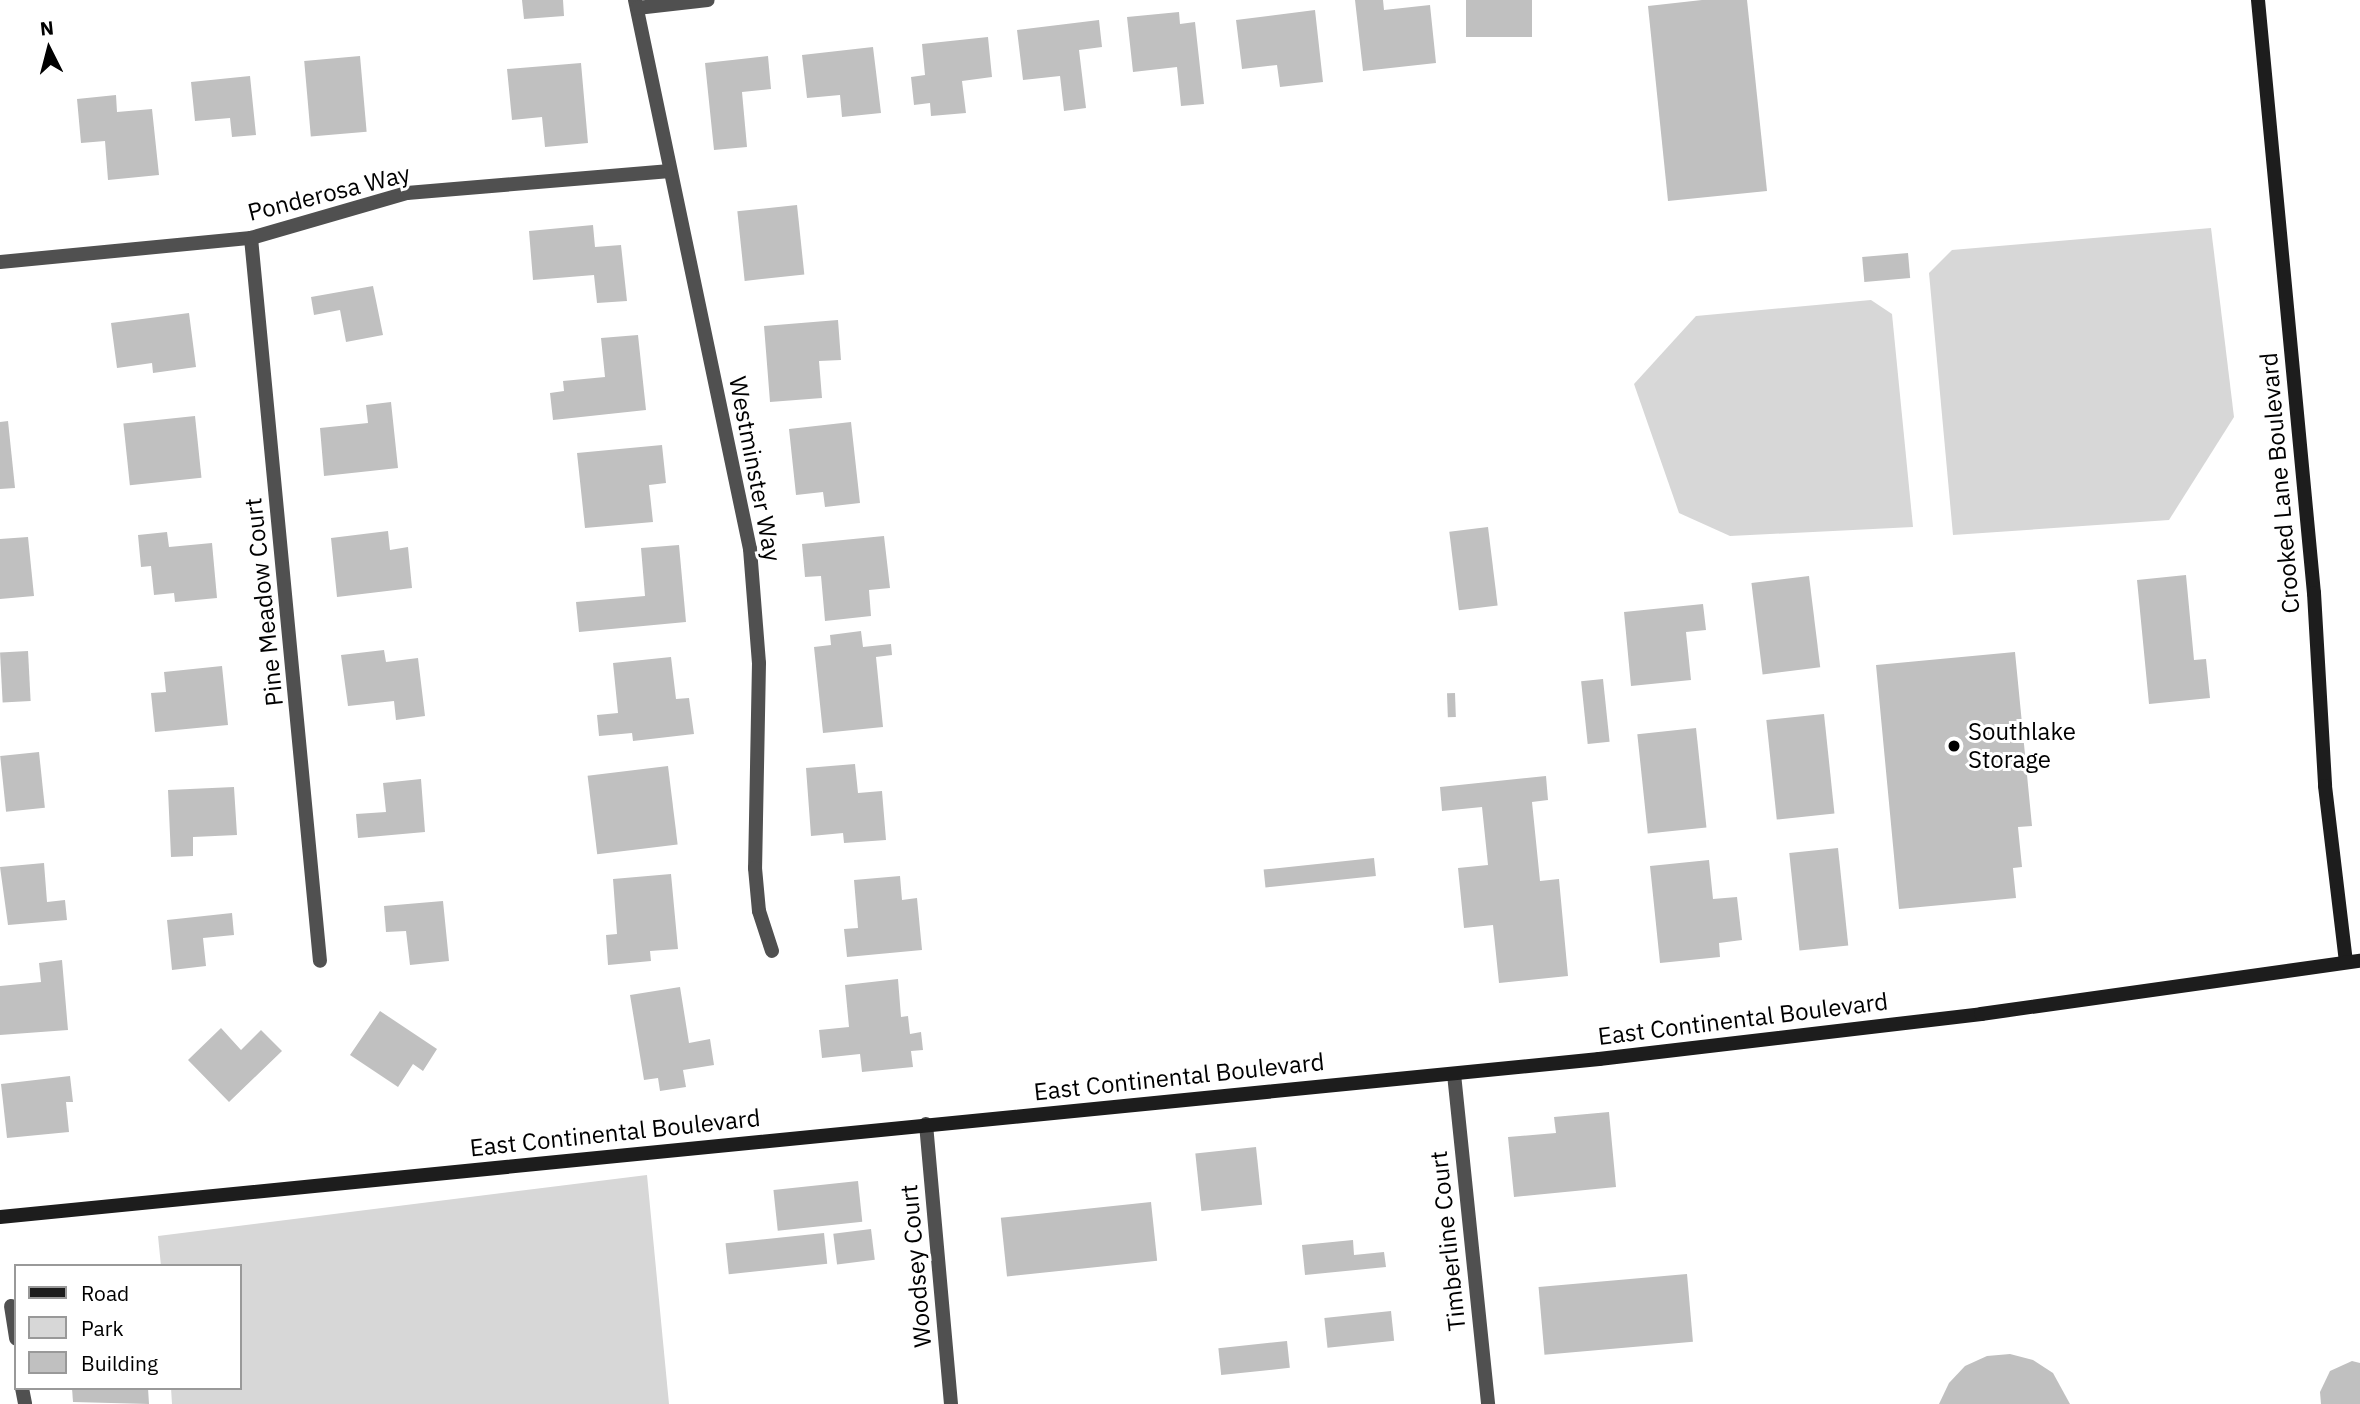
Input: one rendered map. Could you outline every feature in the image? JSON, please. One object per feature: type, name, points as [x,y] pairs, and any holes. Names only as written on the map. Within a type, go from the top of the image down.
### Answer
[{"type":"main road","name":"Crooked Lane Boulevard","points":[[2258,0],[2315,593],[2325,786],[2353,962]]},
{"type":"main road","name":"East Continental Boulevard","points":[[0,1217],[1454,1074],[1981,1014],[2353,962]]},
{"type":"street","points":[[636,4],[708,0]]},
{"type":"street","name":"Westminster Way","points":[[636,4],[752,562],[759,663],[754,868],[759,911],[772,951]]},
{"type":"street","name":"Ponderosa Way","points":[[0,262],[251,238],[407,193],[670,171]]},
{"type":"street","name":"Pine Meadow Court","points":[[251,238],[320,961]]},
{"type":"street","name":"Timberline Court","points":[[1454,1074],[1488,1404]]},
{"type":"street","name":"Woodsey Court","points":[[926,1125],[951,1404]]},
{"type":"street","points":[[11,1306],[14,1326]]},
{"type":"green space","points":[[2211,228],[2234,417],[2169,520],[1953,535],[1929,273],[1952,250]]},
{"type":"green space","points":[[1871,300],[1892,314],[1913,527],[1730,536],[1679,513],[1634,384],[1696,316]]},
{"type":"green space","points":[[647,1175],[669,1404],[172,1404],[171,1390],[242,1390],[242,1264],[161,1264],[158,1236]]},
{"type":"building","points":[[522,0],[563,0],[564,16],[524,19]]},
{"type":"building","points":[[1355,0],[1383,0],[1384,10],[1430,5],[1436,63],[1363,71]]},
{"type":"building","points":[[1466,0],[1532,0],[1532,37],[1466,37]]},
{"type":"building","points":[[1702,0],[1747,0],[1767,191],[1668,201],[1648,6]]},
{"type":"building","points":[[1315,10],[1323,82],[1280,87],[1277,65],[1242,69],[1236,20]]},
{"type":"building","points":[[1179,12],[1180,24],[1195,22],[1204,104],[1181,106],[1177,67],[1133,72],[1127,17]]},
{"type":"building","points":[[1099,20],[1102,47],[1079,50],[1086,108],[1064,111],[1060,76],[1023,80],[1017,30]]},
{"type":"building","points":[[988,37],[992,77],[962,81],[966,113],[931,116],[930,103],[914,105],[911,77],[925,75],[922,44]]},
{"type":"building","points":[[873,47],[881,113],[842,117],[840,95],[807,98],[802,55]]},
{"type":"building","points":[[360,56],[367,132],[311,137],[304,61]]},
{"type":"building","points":[[768,56],[771,89],[742,92],[747,147],[714,150],[705,63]]},
{"type":"building","points":[[581,63],[588,143],[545,147],[542,117],[512,120],[507,69]]},
{"type":"building","points":[[250,76],[256,135],[232,137],[230,118],[195,121],[191,82]]},
{"type":"building","points":[[116,95],[117,112],[152,109],[159,175],[108,180],[105,141],[81,143],[77,99]]},
{"type":"building","points":[[797,205],[804,275],[745,281],[737,211]]},
{"type":"building","points":[[593,225],[595,247],[621,245],[627,301],[597,303],[594,275],[533,280],[529,231]]},
{"type":"building","points":[[1908,253],[1910,278],[1864,282],[1862,257]]},
{"type":"building","points":[[373,286],[383,335],[346,342],[340,310],[314,315],[311,297]]},
{"type":"building","points":[[189,313],[196,367],[153,373],[152,363],[117,368],[111,323]]},
{"type":"building","points":[[838,320],[841,360],[819,361],[822,398],[770,402],[764,326]]},
{"type":"building","points":[[638,335],[646,410],[553,420],[550,393],[564,391],[563,381],[605,377],[601,338]]},
{"type":"building","points":[[391,402],[398,468],[324,476],[320,428],[368,423],[366,405]]},
{"type":"building","points":[[195,416],[201,478],[130,485],[123,424]]},
{"type":"building","points":[[8,421],[15,488],[0,489],[0,422]]},
{"type":"building","points":[[851,422],[860,503],[825,507],[823,492],[796,495],[789,429]]},
{"type":"building","points":[[662,445],[666,483],[649,485],[653,522],[585,528],[577,453]]},
{"type":"building","points":[[1488,527],[1498,605],[1459,610],[1449,532]]},
{"type":"building","points":[[388,531],[390,550],[408,547],[412,588],[337,597],[331,538]]},
{"type":"building","points":[[167,532],[169,547],[212,543],[217,598],[175,602],[174,593],[154,595],[151,566],[141,567],[138,535]]},
{"type":"building","points":[[884,536],[890,588],[869,590],[871,616],[825,621],[821,576],[805,577],[802,544]]},
{"type":"building","points":[[28,537],[34,596],[0,599],[0,539]]},
{"type":"building","points":[[679,545],[686,622],[579,632],[576,602],[645,596],[641,548]]},
{"type":"building","points":[[2186,575],[2194,660],[2206,659],[2210,698],[2149,704],[2137,580]]},
{"type":"building","points":[[1809,576],[1820,667],[1763,674],[1751,583]]},
{"type":"building","points":[[1703,604],[1706,630],[1686,632],[1691,680],[1631,686],[1624,612]]},
{"type":"building","points":[[861,631],[863,647],[891,644],[892,655],[876,657],[883,727],[823,733],[814,647],[831,645],[830,635]]},
{"type":"building","points":[[384,650],[386,662],[418,658],[425,716],[396,720],[394,701],[348,706],[341,655]]},
{"type":"building","points":[[28,651],[31,701],[3,702],[0,652]]},
{"type":"building","name":"Southlake Storage","points":[[2015,652],[2032,826],[2018,827],[2022,867],[2013,868],[2016,898],[1899,909],[1876,665]]},
{"type":"building","points":[[671,657],[676,699],[689,698],[694,734],[633,741],[632,733],[599,736],[597,715],[618,713],[613,663]]},
{"type":"building","points":[[222,666],[228,725],[155,732],[151,693],[166,692],[164,672]]},
{"type":"building","points":[[1603,679],[1610,742],[1588,744],[1581,681]]},
{"type":"building","points":[[1447,693],[1455,693],[1456,717],[1448,717]]},
{"type":"building","points":[[1824,714],[1834,813],[1777,820],[1766,720]]},
{"type":"building","points":[[1696,728],[1706,827],[1648,834],[1637,734]]},
{"type":"building","points":[[39,752],[45,808],[6,812],[0,756]]},
{"type":"building","points":[[855,764],[858,793],[882,791],[886,840],[844,843],[843,833],[811,836],[806,768]]},
{"type":"building","points":[[668,766],[678,844],[597,854],[588,776]]},
{"type":"building","points":[[1546,776],[1548,800],[1532,802],[1540,881],[1559,879],[1568,976],[1499,983],[1493,925],[1464,928],[1458,868],[1488,865],[1482,807],[1442,811],[1440,787]]},
{"type":"building","points":[[421,779],[425,832],[358,838],[356,814],[386,812],[383,783]]},
{"type":"building","points":[[234,787],[237,835],[193,837],[193,856],[171,857],[168,790]]},
{"type":"building","points":[[1838,848],[1848,945],[1800,951],[1789,853]]},
{"type":"building","points":[[1374,858],[1376,876],[1265,888],[1264,870]]},
{"type":"building","points":[[1709,860],[1713,899],[1737,897],[1742,940],[1719,943],[1720,957],[1660,963],[1650,866]]},
{"type":"building","points":[[44,863],[47,902],[65,900],[67,920],[8,925],[0,867]]},
{"type":"building","points":[[671,874],[678,949],[650,951],[651,961],[608,965],[606,935],[617,934],[613,879]]},
{"type":"building","points":[[900,876],[902,900],[917,898],[922,950],[847,957],[844,929],[858,928],[854,880]]},
{"type":"building","points":[[443,901],[449,961],[410,965],[406,931],[386,932],[384,906]]},
{"type":"building","points":[[232,913],[234,935],[203,938],[206,966],[172,970],[167,920]]},
{"type":"building","points":[[62,960],[68,1030],[0,1035],[0,986],[41,982],[39,963]]},
{"type":"building","points":[[898,979],[901,1017],[908,1016],[910,1034],[921,1032],[923,1050],[911,1051],[913,1067],[862,1072],[860,1054],[822,1058],[819,1030],[849,1027],[845,985]]},
{"type":"building","points":[[680,987],[689,1043],[710,1039],[714,1065],[683,1070],[686,1087],[660,1091],[658,1078],[644,1080],[630,995]]},
{"type":"building","points":[[380,1011],[437,1049],[423,1071],[413,1064],[398,1087],[350,1055]]},
{"type":"building","points":[[221,1028],[241,1050],[261,1030],[282,1051],[229,1102],[188,1060]]},
{"type":"building","points":[[70,1076],[73,1102],[66,1102],[69,1132],[7,1138],[1,1084]]},
{"type":"building","points":[[1609,1112],[1616,1187],[1514,1197],[1508,1137],[1556,1133],[1554,1117]]},
{"type":"building","points":[[1256,1147],[1262,1205],[1201,1211],[1195,1153]]},
{"type":"building","points":[[858,1181],[862,1222],[778,1231],[773,1190]]},
{"type":"building","points":[[1151,1202],[1157,1261],[1007,1276],[1001,1218]]},
{"type":"building","points":[[871,1229],[875,1260],[837,1264],[833,1234]]},
{"type":"building","points":[[824,1233],[827,1264],[729,1274],[726,1243]]},
{"type":"building","points":[[1353,1240],[1354,1255],[1384,1252],[1386,1267],[1305,1275],[1302,1245]]},
{"type":"building","points":[[1687,1274],[1693,1342],[1544,1355],[1539,1287]]},
{"type":"building","points":[[1391,1311],[1394,1341],[1328,1348],[1324,1318]]},
{"type":"building","points":[[1287,1341],[1290,1368],[1221,1375],[1218,1348]]},
{"type":"building","points":[[2010,1354],[2033,1360],[2053,1373],[2070,1404],[1939,1404],[1949,1383],[1965,1366],[1987,1356]]},
{"type":"building","points":[[2352,1361],[2360,1363],[2360,1404],[2321,1404],[2320,1392],[2330,1371]]},
{"type":"building","points":[[72,1390],[148,1390],[149,1404],[73,1402]]},
{"type":"place","name":"Southlake Storage","points":[[1954,746]]}]
